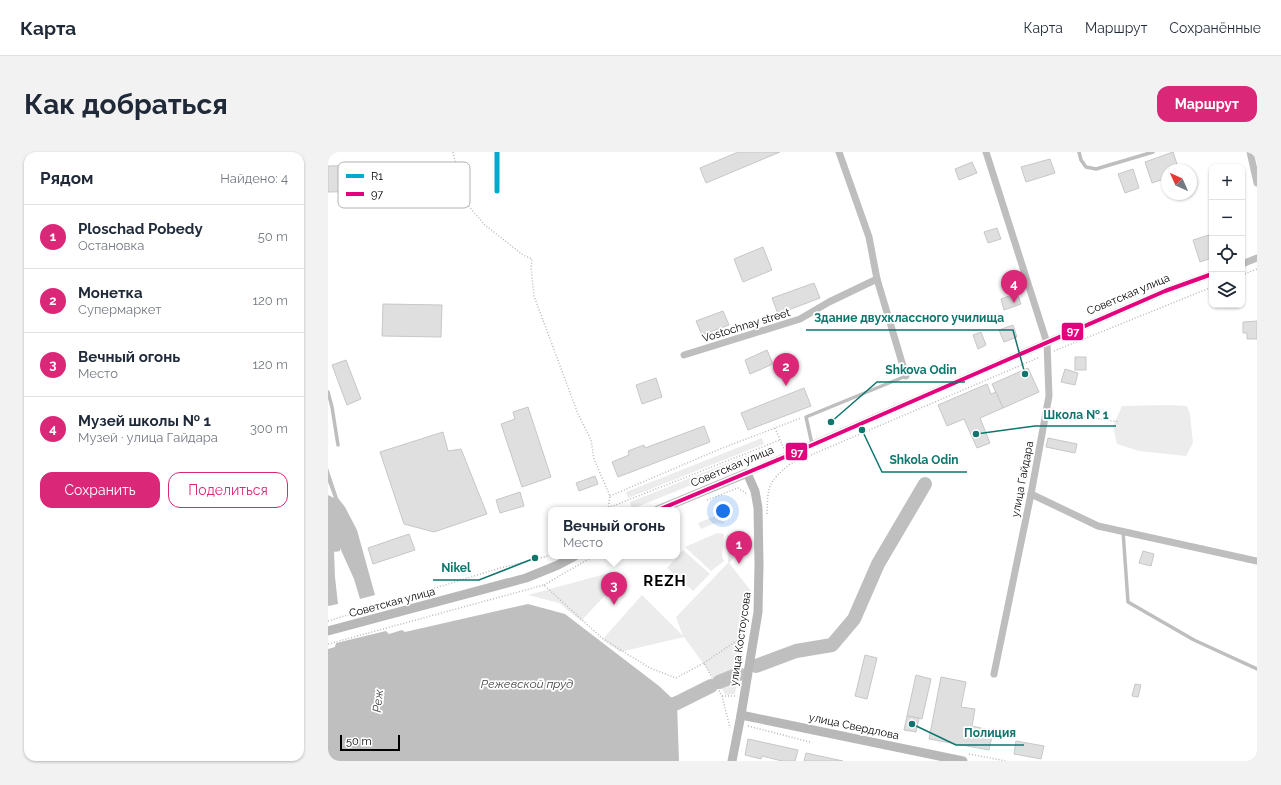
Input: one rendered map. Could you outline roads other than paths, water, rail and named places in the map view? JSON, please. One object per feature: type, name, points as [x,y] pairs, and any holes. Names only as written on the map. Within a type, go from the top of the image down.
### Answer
[{"type":"main road","name":"Советская улица","points":[[665,507],[747,473]]},
{"type":"main road","name":"улица Костоусова","points":[[732,761],[758,612],[759,564],[757,502],[755,491],[747,473]]},
{"type":"main road","name":"Советская улица","points":[[328,631],[526,578],[569,559]]},
{"type":"main road","name":"улица Свердлова","points":[[741,715],[964,757]]},
{"type":"street","points":[[838,152],[869,237],[877,278],[906,376]]},
{"type":"street","name":"улица Гайдара","points":[[986,152],[1047,343],[1049,396],[1031,494],[994,674]]},
{"type":"street","points":[[1250,152],[1257,183]]},
{"type":"street","points":[[1245,263],[1257,258]]},
{"type":"street","name":"Советская улица","points":[[747,473],[1165,291],[1209,275]]},
{"type":"street","name":"Vostochnay street","points":[[684,355],[800,320],[829,302],[877,278]]},
{"type":"street","points":[[1031,494],[1098,526],[1257,561]]},
{"type":"lane","points":[[1079,152],[1081,160],[1086,167],[1096,169],[1153,152]]},
{"type":"lane","points":[[812,444],[806,417],[906,376]]},
{"type":"lane","points":[[328,392],[338,445]]},
{"type":"lane","points":[[1123,532],[1128,602],[1194,640],[1257,669]]},
{"type":"water","points":[[328,468],[338,498],[345,507],[357,530],[375,595],[360,599],[354,579],[340,548],[340,551],[334,551],[338,604],[328,606],[328,495],[334,498],[328,482]]},
{"type":"water","name":"Режевской пруд","points":[[528,604],[565,614],[659,686],[677,703],[679,761],[328,761],[328,649],[335,647],[336,643],[386,631],[389,634],[402,630],[405,632]]},
{"type":"waterway","points":[[756,666],[796,651],[832,645],[854,619],[878,564],[925,484]]},
{"type":"waterway","points":[[719,682],[739,674]]},
{"type":"waterway","points":[[659,709],[677,703],[711,686]]},
{"type":"place","name":"Музей школы № 1","points":[[1014,303]]},
{"type":"place","name":"Здание двухклассного училища","points":[[1025,374]]},
{"type":"place","name":"Монетка","points":[[786,386]]},
{"type":"place","name":"Shkova Odin","points":[[831,422]]},
{"type":"place","name":"Shkola Odin","points":[[862,430]]},
{"type":"place","name":"Школа № 1","points":[[976,434]]},
{"type":"place","name":"Nikel","points":[[535,558]]},
{"type":"place","name":"Ploschad Pobedy","points":[[739,564]]},
{"type":"place","name":"Вечный огонь","points":[[614,605]]},
{"type":"place","name":"Полиция","points":[[912,724]]},
{"type":"district","name":"REZH","points":[[665,581]]},
{"type":"water label","name":"Реж","points":[[378,701]]}]
